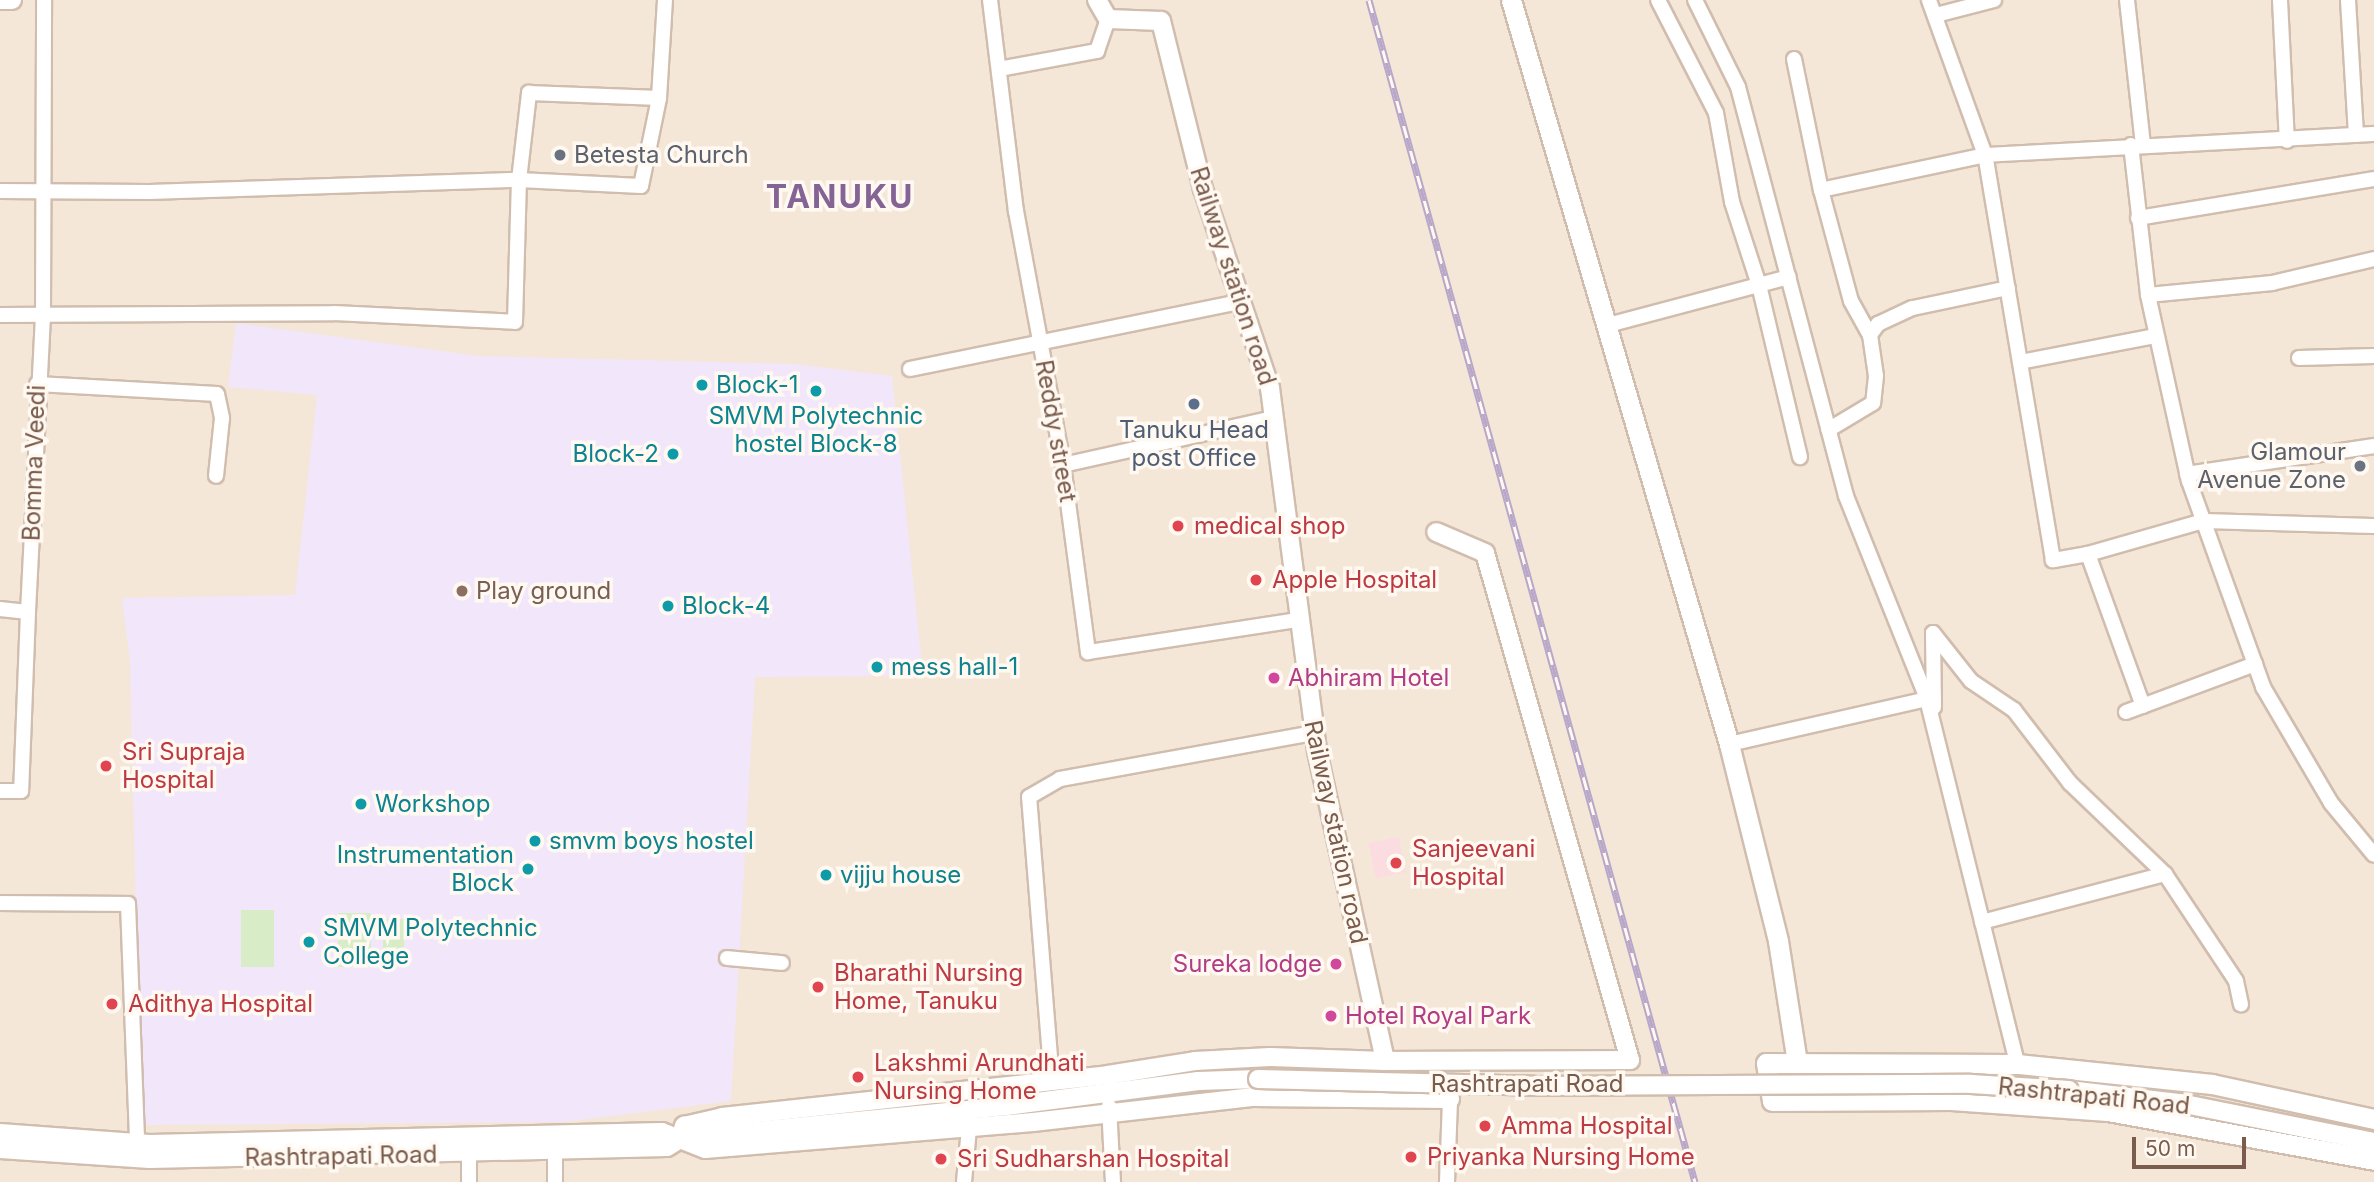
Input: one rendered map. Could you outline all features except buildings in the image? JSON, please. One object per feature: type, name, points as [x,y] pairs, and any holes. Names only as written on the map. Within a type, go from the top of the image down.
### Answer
[{"type":"main road","points":[[1511,0],[1608,325],[1728,744],[1778,941],[1797,1063]]},
{"type":"main road","points":[[2374,1119],[2212,1084],[2017,1064],[1766,1063],[1772,1101],[1951,1100],[2120,1112],[2374,1160]]},
{"type":"street","points":[[0,0],[12,0]]},
{"type":"street","points":[[44,0],[44,191]]},
{"type":"street","points":[[0,191],[519,180],[641,187],[659,97],[665,0]]},
{"type":"street","name":"Reddy street","points":[[990,0],[1016,211],[1063,465],[1088,652],[1298,620]]},
{"type":"street","points":[[999,68],[1097,51],[1108,19],[1097,0]]},
{"type":"street","points":[[1658,0],[1716,113],[1732,202],[1759,285],[1800,457]]},
{"type":"street","points":[[1695,0],[1738,87],[1828,430],[1882,594],[1927,699],[2017,1064]]},
{"type":"street","points":[[1929,0],[1985,155],[2053,560],[2088,554],[2203,521],[2374,526]]},
{"type":"street","points":[[1936,15],[1994,0]]},
{"type":"street","points":[[2127,0],[2137,145],[2138,218],[2155,336],[2187,474],[2263,687],[2331,803],[2374,855]]},
{"type":"street","points":[[2280,0],[2287,141]]},
{"type":"street","points":[[2348,0],[2356,135]]},
{"type":"street","name":"Railway station road","points":[[1108,19],[1161,21],[1203,189],[1270,388],[1314,733],[1385,1062]]},
{"type":"street","points":[[1794,59],[1821,190],[1850,301],[1870,335],[1876,376],[1873,403],[1828,430]]},
{"type":"street","points":[[0,315],[334,313],[515,322],[519,180],[529,93],[659,97]]},
{"type":"street","points":[[1821,190],[1985,155],[2137,145],[2287,141],[2374,134]]},
{"type":"street","points":[[2138,218],[2374,179]]},
{"type":"street","name":"Bomma Veedi","points":[[0,791],[21,791],[37,384],[43,314],[44,191]]},
{"type":"street","points":[[2148,295],[2272,283],[2374,258]]},
{"type":"street","points":[[1608,325],[1789,276]]},
{"type":"street","points":[[1870,335],[1878,324],[1913,308],[2008,288]]},
{"type":"street","points":[[910,369],[1240,302]]},
{"type":"street","points":[[2020,362],[2155,336]]},
{"type":"street","points":[[2299,358],[2374,356]]},
{"type":"street","points":[[37,384],[217,394],[222,418],[216,476]]},
{"type":"street","points":[[1063,465],[1273,418]]},
{"type":"street","points":[[2187,474],[2374,446]]},
{"type":"street","points":[[680,1139],[684,1126],[722,1117],[1052,1082],[1195,1061],[1270,1057],[1385,1062],[1630,1060],[1485,554],[1436,532]]},
{"type":"street","points":[[2088,554],[2143,706]]},
{"type":"street","points":[[0,609],[28,612]]},
{"type":"street","points":[[1935,730],[1933,634],[1971,681],[2014,710],[2070,783],[2165,874],[2236,981],[2241,1004]]},
{"type":"street","points":[[2126,712],[2255,664]]},
{"type":"street","points":[[1728,744],[1927,699]]},
{"type":"street","points":[[1052,1082],[1029,797],[1060,779],[1314,733]]},
{"type":"street","points":[[1982,922],[2165,874]]},
{"type":"street","points":[[0,903],[128,904],[137,1143]]},
{"type":"street","points":[[727,958],[782,963]]},
{"type":"street","points":[[1946,1062],[1951,1100]]},
{"type":"street","name":"Rashtrapati Road","points":[[0,1133],[137,1143],[662,1132],[680,1139],[970,1118],[1198,1081],[1258,1079],[1535,1086],[1971,1084],[2069,1090],[2180,1102],[2374,1142]]},
{"type":"street","points":[[1105,1095],[1112,1113],[1113,1182]]},
{"type":"street","points":[[964,1182],[970,1118],[1112,1113],[1252,1097],[1450,1099],[1447,1182]]},
{"type":"street","name":"Rashtrapati Road","points":[[0,1149],[150,1160],[667,1147],[680,1139]]},
{"type":"street","points":[[555,1151],[555,1182]]},
{"type":"street","points":[[469,1182],[470,1154]]},
{"type":"shaded area","points":[[0,0],[2374,0],[2374,1182],[0,1182]]},
{"type":"shaded area","points":[[236,323],[478,356],[794,364],[892,376],[923,676],[755,677],[731,1101],[563,1122],[141,1125],[130,663],[122,598],[295,595],[317,395],[228,387]]},
{"type":"shaded area","points":[[1399,837],[1406,872],[1375,878],[1369,843]]},
{"type":"green space","points":[[241,910],[274,910],[274,967],[241,967]]},
{"type":"green space","points":[[338,913],[371,913],[371,967],[338,967]]},
{"type":"green space","points":[[383,919],[404,919],[404,959],[383,959]]},
{"type":"railway","points":[[1369,0],[1695,1182]]},
{"type":"place","name":"Betesta Church","points":[[560,155]]},
{"type":"place","name":"Block-1","points":[[702,385]]},
{"type":"place","name":"SMVM Polytechnic hostel Block-8","points":[[816,391]]},
{"type":"place","name":"Tanuku Head post Office","points":[[1194,404]]},
{"type":"place","name":"Block-2","points":[[673,454]]},
{"type":"place","name":"Glamour Avenue Zone","points":[[2360,466]]},
{"type":"place","name":"medical shop","points":[[1178,526]]},
{"type":"place","name":"Apple Hospital","points":[[1256,580]]},
{"type":"place","name":"Play ground","points":[[462,591]]},
{"type":"place","name":"Block-4","points":[[668,606]]},
{"type":"place","name":"mess hall-1","points":[[877,667]]},
{"type":"place","name":"Abhiram Hotel","points":[[1274,678]]},
{"type":"place","name":"Sri Supraja Hospital","points":[[106,766]]},
{"type":"place","name":"Workshop","points":[[361,804]]},
{"type":"place","name":"smvm boys hostel","points":[[535,841]]},
{"type":"place","name":"Sanjeevani Hospital","points":[[1396,863]]},
{"type":"place","name":"Instrumentation Block","points":[[528,869]]},
{"type":"place","name":"vijju house","points":[[826,875]]},
{"type":"place","name":"SMVM Polytechnic College","points":[[309,942]]},
{"type":"place","name":"Sureka lodge","points":[[1336,964]]},
{"type":"place","name":"Bharathi Nursing Home, Tanuku","points":[[818,987]]},
{"type":"place","name":"Adithya Hospital","points":[[112,1004]]},
{"type":"place","name":"Hotel Royal Park","points":[[1331,1016]]},
{"type":"place","name":"Lakshmi Arundhati Nursing Home","points":[[858,1077]]},
{"type":"place","name":"Amma Hospital","points":[[1485,1126]]},
{"type":"place","name":"Priyanka Nursing Home","points":[[1411,1157]]},
{"type":"place","name":"Sri Sudharshan Hospital","points":[[941,1159]]},
{"type":"district","name":"TANUKU","points":[[840,197]]}]
